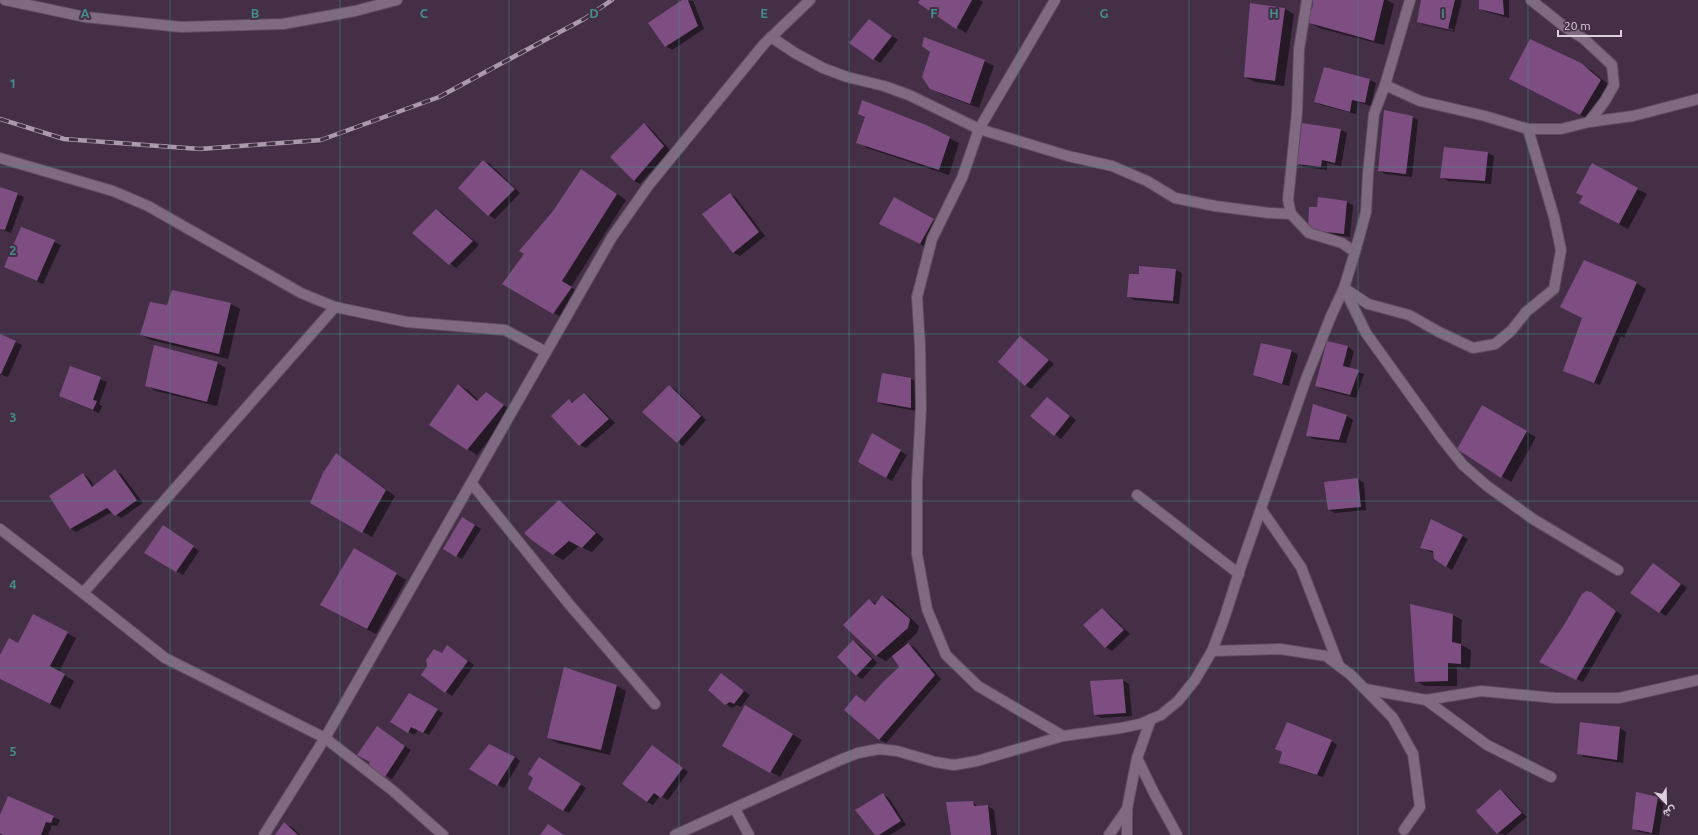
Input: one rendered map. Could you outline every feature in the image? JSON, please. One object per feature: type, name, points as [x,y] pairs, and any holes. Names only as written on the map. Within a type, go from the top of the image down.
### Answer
[{"type":"street","points":[[4,0],[85,17],[181,27],[283,24],[355,11],[397,0]]},
{"type":"street","points":[[264,835],[326,738],[612,237],[648,186],[771,37],[810,0]]},
{"type":"street","points":[[1055,0],[979,130],[962,178],[932,239],[917,297],[920,346],[921,408],[917,482],[917,554],[927,609],[946,655],[978,686],[1063,736]]},
{"type":"street","points":[[1307,0],[1299,49],[1297,112],[1288,200],[1291,214],[1309,233],[1342,243],[1355,252]]},
{"type":"street","points":[[675,835],[858,753],[878,749],[897,751],[935,762],[954,764],[977,761],[1063,736],[1140,724],[1161,715],[1178,701],[1195,680],[1212,651],[1306,379],[1331,316],[1344,288],[1366,212],[1374,114],[1385,85],[1410,0]]},
{"type":"street","points":[[1531,0],[1565,27],[1584,39],[1612,65],[1614,85],[1605,101],[1589,122]]},
{"type":"street","points":[[771,37],[795,53],[846,78],[884,86],[909,95],[979,130],[1068,156],[1112,166],[1147,181],[1175,198],[1215,206],[1268,213],[1291,214]]},
{"type":"street","points":[[1385,85],[1420,101],[1485,116],[1528,129],[1561,129],[1589,122],[1632,116],[1698,99]]},
{"type":"street","points":[[1344,288],[1368,304],[1409,315],[1439,332],[1473,348],[1495,344],[1511,331],[1526,312],[1554,289],[1561,250],[1554,217],[1528,129]]},
{"type":"street","points":[[0,158],[113,191],[148,206],[302,293],[335,307],[407,322],[505,330],[546,352]]},
{"type":"street","points":[[1344,288],[1366,333],[1443,440],[1463,465],[1487,486],[1533,519],[1618,570]]},
{"type":"street","points":[[83,592],[335,307]]},
{"type":"street","points":[[472,484],[569,604],[655,704]]},
{"type":"street","points":[[1137,495],[1239,574]]},
{"type":"street","points":[[1261,509],[1301,567],[1340,666]]},
{"type":"street","points":[[0,529],[83,592],[165,658],[326,738],[392,790],[443,835]]},
{"type":"street","points":[[1212,651],[1280,649],[1326,656],[1340,666],[1393,718],[1413,754],[1420,807],[1404,830]]},
{"type":"street","points":[[1365,690],[1426,700],[1481,691],[1555,698],[1619,698],[1698,680]]},
{"type":"street","points":[[1426,700],[1487,745],[1551,778]]},
{"type":"street","points":[[1127,835],[1127,809],[1137,758],[1151,719]]},
{"type":"street","points":[[1137,758],[1177,835]]},
{"type":"street","points":[[735,809],[749,835]]},
{"type":"street","points":[[1110,835],[1127,809]]},
{"type":"building","points":[[682,0],[688,0],[698,26],[665,47],[648,23]]},
{"type":"building","points":[[920,0],[972,0],[956,29],[918,3]]},
{"type":"building","points":[[1313,0],[1384,0],[1374,41],[1309,23],[1309,9],[1312,10]]},
{"type":"building","points":[[1421,0],[1455,0],[1448,29],[1417,22]]},
{"type":"building","points":[[1479,0],[1503,0],[1504,15],[1479,9]]},
{"type":"building","points":[[1250,3],[1285,8],[1275,81],[1244,77]]},
{"type":"building","points":[[869,19],[892,36],[873,60],[849,43]]},
{"type":"building","points":[[924,37],[985,60],[970,104],[930,89],[922,77],[930,52],[922,46]]},
{"type":"building","points":[[1530,39],[1581,63],[1601,80],[1580,115],[1509,79]]},
{"type":"building","points":[[1324,67],[1370,79],[1365,103],[1352,100],[1350,112],[1314,102]]},
{"type":"building","points":[[862,100],[926,125],[950,137],[939,170],[856,143],[865,117],[858,114]]},
{"type":"building","points":[[1384,110],[1413,116],[1406,174],[1378,171]]},
{"type":"building","points":[[644,123],[664,146],[634,181],[610,157]]},
{"type":"building","points":[[1302,123],[1341,129],[1335,163],[1322,160],[1321,167],[1297,164]]},
{"type":"building","points":[[1444,147],[1488,152],[1485,181],[1440,178]]},
{"type":"building","points":[[483,160],[515,189],[488,216],[458,188]]},
{"type":"building","points":[[1592,163],[1638,188],[1619,224],[1579,203],[1583,196],[1576,193]]},
{"type":"building","points":[[581,169],[617,194],[562,281],[572,287],[553,314],[502,284],[524,254],[519,251],[553,211]]},
{"type":"building","points":[[0,187],[18,193],[5,230],[0,229]]},
{"type":"building","points":[[730,193],[759,232],[733,253],[702,214]]},
{"type":"building","points":[[894,197],[934,219],[920,244],[879,224]]},
{"type":"building","points":[[1318,197],[1347,201],[1344,234],[1308,230],[1309,207],[1317,207]]},
{"type":"building","points":[[436,209],[473,241],[449,265],[412,233]]},
{"type":"building","points":[[21,227],[55,240],[37,281],[4,267]]},
{"type":"building","points":[[1584,260],[1637,282],[1594,383],[1563,371],[1582,318],[1560,307]]},
{"type":"building","points":[[1139,266],[1176,269],[1173,301],[1127,297],[1129,274],[1139,274]]},
{"type":"building","points":[[172,290],[231,303],[219,354],[140,335],[150,302],[167,305]]},
{"type":"building","points":[[0,334],[16,341],[1,374],[0,374]]},
{"type":"building","points":[[1020,336],[1049,360],[1025,386],[998,362]]},
{"type":"building","points":[[1327,341],[1348,346],[1343,366],[1359,370],[1350,395],[1315,386]]},
{"type":"building","points":[[1261,343],[1292,350],[1282,384],[1253,375]]},
{"type":"building","points":[[154,345],[218,362],[207,402],[145,386]]},
{"type":"building","points":[[70,366],[101,377],[93,400],[97,401],[93,410],[59,396]]},
{"type":"building","points":[[882,373],[911,378],[911,408],[877,402]]},
{"type":"building","points":[[458,384],[477,401],[486,392],[504,405],[467,450],[429,425]]},
{"type":"building","points":[[669,385],[701,416],[677,443],[642,412]]},
{"type":"building","points":[[584,393],[609,419],[579,446],[551,416],[569,399],[572,403]]},
{"type":"building","points":[[1047,397],[1070,416],[1054,436],[1030,416]]},
{"type":"building","points":[[1313,404],[1347,415],[1339,440],[1306,436]]},
{"type":"building","points":[[1482,405],[1527,431],[1501,478],[1457,449]]},
{"type":"building","points":[[872,433],[901,450],[886,478],[858,462]]},
{"type":"building","points":[[336,453],[386,490],[362,533],[310,503],[323,473]]},
{"type":"building","points":[[115,469],[137,500],[115,516],[107,508],[70,529],[49,496],[83,473],[92,487]]},
{"type":"building","points":[[1358,478],[1361,507],[1328,510],[1324,482]]},
{"type":"building","points":[[559,500],[596,533],[582,548],[569,541],[553,555],[524,533]]},
{"type":"building","points":[[462,517],[475,525],[456,557],[443,549]]},
{"type":"building","points":[[1431,519],[1463,535],[1446,567],[1434,559],[1433,551],[1420,548]]},
{"type":"building","points":[[163,525],[194,546],[176,572],[144,553]]},
{"type":"building","points":[[354,548],[397,573],[367,629],[320,605]]},
{"type":"building","points":[[1653,563],[1681,584],[1659,613],[1630,593]]},
{"type":"building","points":[[1586,591],[1591,592],[1616,611],[1576,680],[1539,662],[1564,625],[1582,594]]},
{"type":"building","points":[[882,595],[910,619],[908,628],[876,656],[843,625],[869,599],[875,605]]},
{"type":"building","points":[[1410,604],[1453,614],[1452,642],[1461,644],[1461,664],[1448,663],[1448,681],[1415,682]]},
{"type":"building","points":[[1102,608],[1124,630],[1105,648],[1083,625]]},
{"type":"building","points":[[33,614],[68,632],[50,666],[65,674],[50,704],[0,679],[0,655],[9,638],[18,643]]},
{"type":"building","points":[[853,640],[872,659],[856,676],[837,657]]},
{"type":"building","points":[[908,643],[935,675],[879,740],[844,710],[856,695],[865,702],[899,667],[892,656]]},
{"type":"building","points":[[447,645],[468,661],[445,693],[421,675],[427,666],[426,660],[434,649],[442,653]]},
{"type":"building","points":[[564,667],[617,685],[601,750],[547,738]]},
{"type":"building","points":[[721,673],[744,691],[734,704],[730,702],[725,705],[708,690]]},
{"type":"building","points":[[1123,679],[1126,713],[1094,715],[1090,681]]},
{"type":"building","points":[[409,693],[438,709],[423,733],[411,727],[408,733],[390,722]]},
{"type":"building","points":[[745,705],[793,734],[770,773],[722,746]]},
{"type":"building","points":[[1287,722],[1332,740],[1317,775],[1279,763],[1282,752],[1275,749]]},
{"type":"building","points":[[1580,722],[1620,727],[1617,760],[1577,754]]},
{"type":"building","points":[[377,726],[405,746],[385,777],[368,766],[370,762],[357,755]]},
{"type":"building","points":[[489,744],[515,757],[497,786],[469,769]]},
{"type":"building","points":[[652,745],[683,768],[661,798],[654,793],[647,802],[622,784]]},
{"type":"building","points":[[539,757],[581,784],[563,811],[528,789],[533,778],[528,774]]},
{"type":"building","points":[[1500,789],[1522,813],[1497,834],[1476,811]]},
{"type":"building","points":[[1636,792],[1658,797],[1652,833],[1632,829]]},
{"type":"building","points":[[883,793],[901,821],[879,835],[875,835],[855,810]]},
{"type":"building","points":[[8,796],[54,816],[51,823],[46,822],[41,835],[3,835],[0,833],[0,815]]},
{"type":"building","points":[[973,801],[974,806],[988,805],[991,835],[951,835],[946,802]]},
{"type":"building","points":[[284,822],[298,835],[275,835]]},
{"type":"building","points":[[548,824],[564,835],[540,835]]},
{"type":"railway","points":[[0,119],[64,139],[200,149],[321,140],[439,97],[584,19],[612,0]]}]
